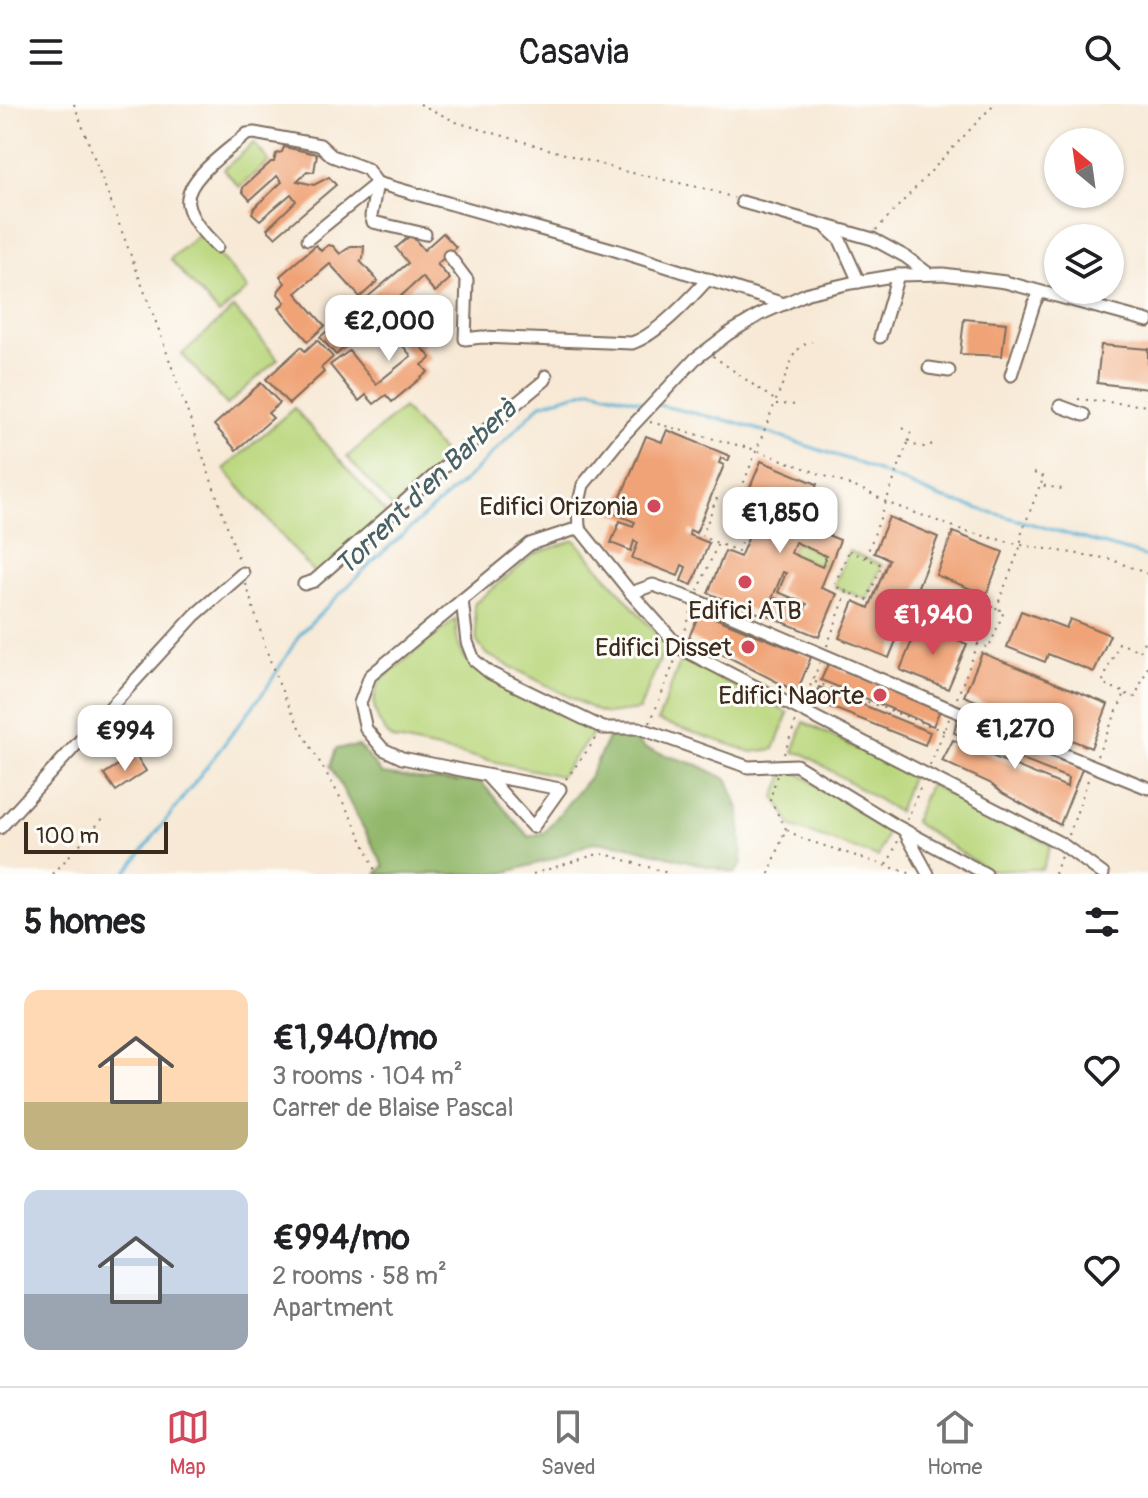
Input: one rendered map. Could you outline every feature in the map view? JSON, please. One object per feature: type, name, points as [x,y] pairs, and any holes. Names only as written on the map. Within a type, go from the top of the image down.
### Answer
[{"type":"street","points":[[217,247],[192,217],[187,204],[188,191],[200,175],[247,134],[281,137],[320,145],[332,156],[367,169],[377,183],[784,304]]},
{"type":"street","points":[[377,183],[371,216],[373,222],[425,234]]},
{"type":"street","points":[[308,239],[377,183]]},
{"type":"street","points":[[742,202],[873,239],[929,274]]},
{"type":"street","points":[[823,225],[840,240],[859,282]]},
{"type":"street","points":[[449,256],[467,280],[465,339],[482,337],[632,343],[659,326],[708,279]]},
{"type":"street","points":[[1103,874],[1065,846],[680,648],[579,528],[578,507],[583,485],[708,348],[728,334],[808,293],[898,275],[929,274],[1005,282],[1148,321]]},
{"type":"street","points":[[880,337],[898,275]]},
{"type":"street","points":[[1011,375],[1040,292]]},
{"type":"street","points":[[929,368],[949,371]]},
{"type":"street","points":[[304,584],[314,581],[546,376]]},
{"type":"street","points":[[1060,406],[1084,415]]},
{"type":"street","points":[[486,775],[533,827],[560,789],[402,758],[383,749],[366,729],[360,703],[370,676],[530,544],[579,528]]},
{"type":"street","points":[[0,828],[195,615],[243,573]]},
{"type":"street","points":[[631,593],[653,585],[695,600],[953,710],[1148,788]]},
{"type":"street","points":[[462,600],[467,642],[474,660],[490,673],[603,728],[639,728],[748,767],[796,765],[986,874]]},
{"type":"street","points":[[904,829],[928,874]]},
{"type":"path","points":[[74,104],[160,333],[272,667],[286,699],[349,814],[376,874]]},
{"type":"path","points":[[420,104],[456,122],[623,171],[707,189],[742,202]]},
{"type":"path","points":[[873,239],[876,229],[994,104]]},
{"type":"path","points":[[735,505],[795,352],[812,342]]},
{"type":"path","points":[[708,348],[714,357],[774,404],[800,405]]},
{"type":"path","points":[[1078,399],[1148,406]]},
{"type":"path","points":[[644,415],[662,427],[756,450],[968,532],[1021,545],[1110,559],[1148,574]]},
{"type":"path","points":[[865,558],[888,503],[888,493],[911,434],[903,428]]},
{"type":"path","points":[[907,444],[924,447],[933,444]]},
{"type":"path","points":[[996,609],[1044,477],[1034,473]]},
{"type":"path","points":[[1040,485],[1062,489]]},
{"type":"path","points":[[716,499],[735,505],[753,512],[738,551],[702,537],[716,499]]},
{"type":"path","points":[[849,551],[882,565],[867,600],[847,592],[834,586],[849,551]]},
{"type":"path","points":[[847,592],[800,710],[770,800],[786,829],[803,839],[912,874]]},
{"type":"path","points":[[976,602],[1004,611],[989,648],[978,644],[961,637],[976,602]]},
{"type":"path","points":[[1140,651],[1148,632]]},
{"type":"path","points":[[1148,654],[1119,643],[1102,683],[1135,697],[1148,667]]},
{"type":"path","points":[[887,865],[945,731],[978,644]]},
{"type":"path","points":[[813,681],[945,731]]},
{"type":"path","points":[[1055,874],[1092,766],[1125,693]]},
{"type":"path","points":[[560,789],[603,728]]},
{"type":"path","points":[[53,874],[106,815]]},
{"type":"path","points":[[769,874],[786,829]]},
{"type":"path","points":[[533,874],[605,854],[671,874]]},
{"type":"green space","points":[[254,143],[269,161],[239,187],[224,169]]},
{"type":"green space","points":[[200,233],[248,289],[219,314],[170,259]]},
{"type":"green space","points":[[234,308],[278,359],[227,405],[182,354]]},
{"type":"green space","points":[[294,408],[386,513],[316,575],[224,469]]},
{"type":"green space","points":[[403,408],[449,459],[393,508],[347,457]]},
{"type":"green space","points":[[575,540],[666,645],[639,710],[607,714],[597,711],[486,654],[477,642],[474,604],[534,554]]},
{"type":"green space","points":[[795,542],[826,556],[822,567],[791,553]]},
{"type":"green space","points":[[849,551],[882,565],[867,600],[834,586]]},
{"type":"green space","points":[[456,619],[461,652],[477,670],[528,699],[596,729],[560,776],[392,739],[381,725],[374,703],[382,679]]},
{"type":"green space","points":[[681,659],[788,713],[774,749],[752,752],[658,721]]},
{"type":"green space","points":[[804,722],[911,776],[898,812],[804,754],[793,752]]},
{"type":"green space","points":[[609,736],[630,736],[646,749],[698,765],[728,780],[740,812],[742,864],[735,873],[624,845],[593,842],[553,859],[500,874],[376,874],[384,866],[330,766],[336,749],[359,746],[382,774],[425,780],[481,782],[529,837],[545,832],[590,776]]},
{"type":"green space","points":[[786,770],[798,773],[888,830],[878,857],[792,827],[775,797]]},
{"type":"green space","points":[[929,784],[1051,845],[1042,869],[988,870],[914,822]]},
{"type":"building","points":[[284,147],[317,154],[314,172],[307,171],[297,181],[314,185],[329,177],[336,185],[275,237],[267,229],[296,201],[291,194],[260,220],[252,213],[255,207],[282,182],[277,176],[250,200],[242,191],[274,162],[276,154],[282,152]]},
{"type":"building","points":[[443,233],[456,247],[437,264],[450,279],[435,292],[422,277],[336,355],[320,337],[408,263],[396,248],[411,235],[424,250]]},
{"type":"building","points":[[316,245],[321,251],[328,245],[333,246],[340,254],[351,246],[364,246],[360,261],[378,281],[360,297],[330,264],[296,293],[325,326],[308,341],[279,308],[285,302],[278,294],[285,283],[280,276]]},
{"type":"building","points":[[400,307],[417,328],[426,322],[435,334],[421,346],[431,358],[422,365],[428,372],[392,402],[386,395],[374,404],[366,395],[359,401],[330,365],[349,351],[376,384],[411,356],[383,321]]},
{"type":"building","points":[[964,319],[1006,323],[1002,356],[960,354]]},
{"type":"building","points":[[317,340],[333,357],[321,368],[324,372],[289,404],[266,379],[301,347],[305,351]]},
{"type":"building","points":[[1101,345],[1148,349],[1148,389],[1097,383]]},
{"type":"building","points":[[261,383],[280,403],[268,413],[273,418],[236,450],[214,425]]},
{"type":"building","name":"Edifici Orizonia","points":[[667,430],[730,456],[728,461],[721,458],[719,463],[724,465],[696,533],[690,530],[689,535],[709,543],[692,585],[681,581],[686,567],[682,565],[678,576],[632,558],[638,543],[634,541],[631,551],[611,543],[620,521],[633,526],[635,522],[601,508],[603,502],[607,504],[609,500],[618,504],[646,436],[662,442]]},
{"type":"building","points":[[761,461],[817,484],[801,524],[840,540],[821,588],[837,594],[819,637],[768,616],[775,598],[804,610],[807,604],[778,592],[786,573],[783,572],[765,616],[708,593],[725,551],[740,557],[751,532],[760,509],[744,502]],"holes":[[[795,542],[826,556],[822,567],[791,553]]]},
{"type":"building","points":[[889,517],[938,537],[889,658],[839,638],[854,601],[869,608],[889,559],[874,553]]},
{"type":"building","points":[[953,532],[1003,552],[986,595],[936,575]]},
{"type":"building","points":[[1021,611],[1066,628],[1070,619],[1110,635],[1094,672],[1048,654],[1045,662],[1007,647]]},
{"type":"building","name":"Edifici Disset","points":[[700,612],[811,657],[797,692],[689,637]]},
{"type":"building","points":[[919,624],[967,644],[948,689],[900,670]]},
{"type":"building","points":[[982,653],[1108,704],[1091,748],[964,696]]},
{"type":"building","name":"Edifici Naorte","points":[[828,664],[940,710],[933,726],[821,680]]},
{"type":"building","name":"Edifici Naorte","points":[[819,687],[930,732],[925,745],[813,700]]},
{"type":"building","points":[[957,718],[1082,769],[1060,825],[1002,793],[990,783],[942,761],[953,740],[1067,787],[1068,778],[954,733]]},
{"type":"building","points":[[135,754],[146,771],[116,791],[104,774]]},
{"type":"waterway","name":"Torrent d'en Barberà","points":[[125,874],[266,689],[300,634],[374,560],[472,474],[541,404],[592,389],[647,403]]},
{"type":"waterway","name":"Torrent d'en Barberà","points":[[658,405],[738,423],[856,462],[941,498],[1148,557]]},
{"type":"place","name":"Edifici Orizonia","points":[[654,506]]},
{"type":"place","name":"Edifici ATB","points":[[745,582]]},
{"type":"place","name":"Edifici Disset","points":[[748,647]]},
{"type":"place","name":"Edifici Naorte","points":[[880,695]]}]
